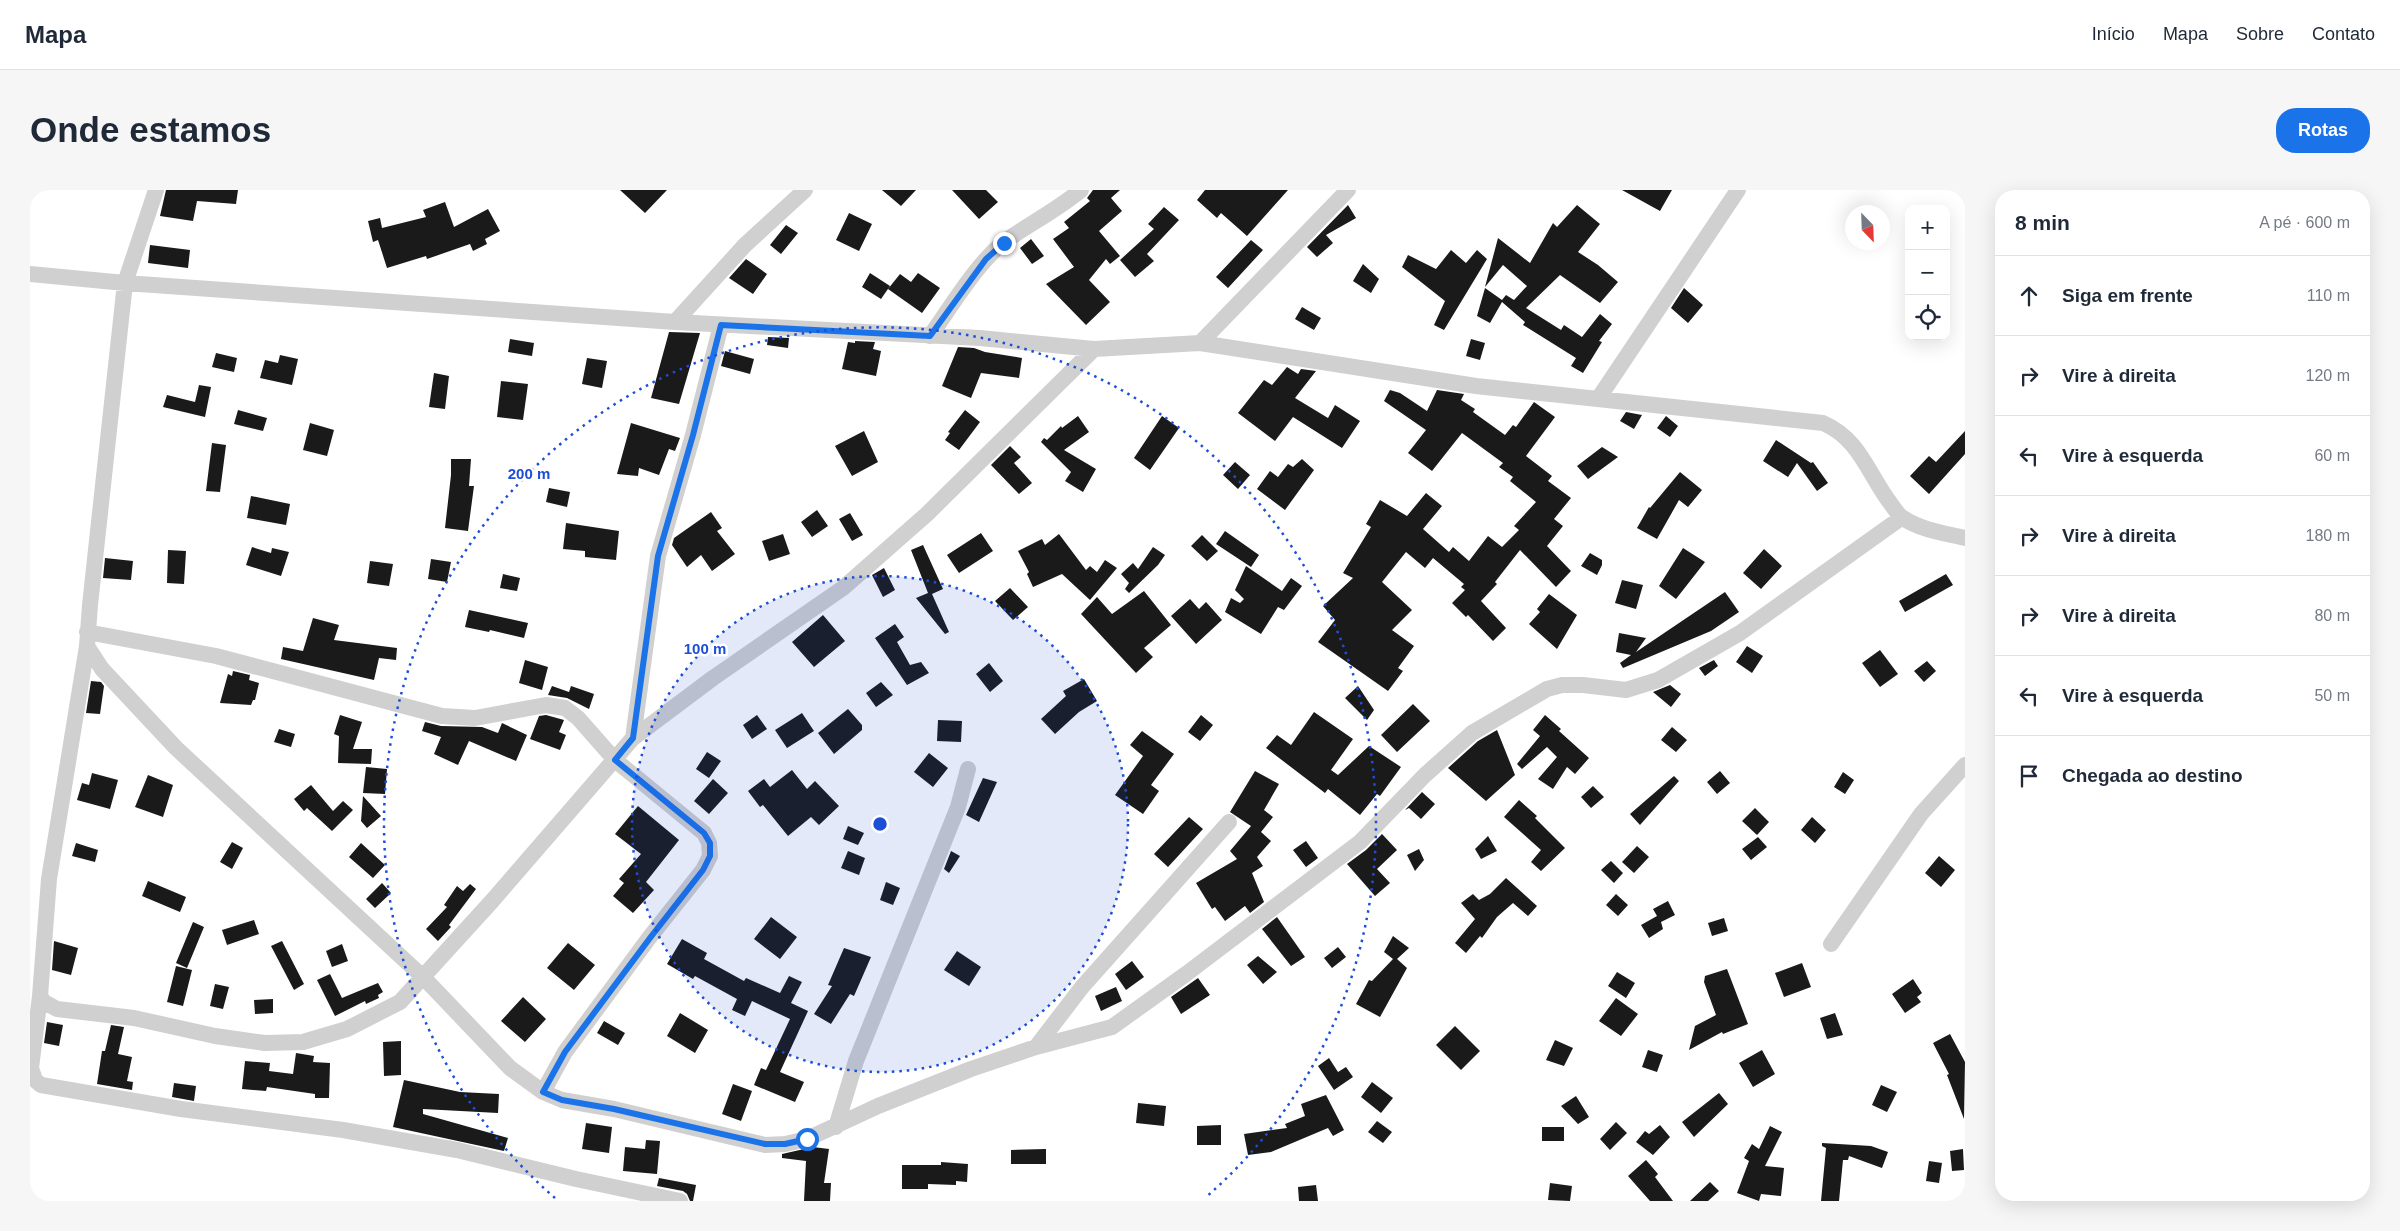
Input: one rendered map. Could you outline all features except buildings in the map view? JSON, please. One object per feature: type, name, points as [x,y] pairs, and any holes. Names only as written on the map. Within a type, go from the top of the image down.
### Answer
[{"type":"street","points":[[156,190],[125,283],[87,639],[49,879],[40,996],[31,1068],[35,1080],[41,1085],[181,1109],[343,1130],[457,1150],[576,1179],[680,1201]]},
{"type":"street","points":[[675,322],[744,245],[805,190]]},
{"type":"street","points":[[930,336],[986,259],[1004,243],[1060,208],[1081,190]]},
{"type":"street","points":[[1200,343],[1348,190]]},
{"type":"street","points":[[1598,399],[1738,190]]},
{"type":"street","points":[[30,274],[125,283],[675,322],[930,336],[1094,349],[1200,343],[1476,386],[1823,423],[1834,428],[1847,438],[1862,455],[1886,498],[1901,518],[1928,529],[1965,538]]},
{"type":"street","points":[[633,738],[658,556],[693,435],[721,325]]},
{"type":"street","points":[[40,996],[44,1002],[57,1009],[134,1018],[215,1036],[265,1043],[303,1042],[347,1029],[400,1002],[424,978],[633,738],[713,678],[844,588],[927,514],[1094,349]]},
{"type":"street","points":[[87,639],[102,669],[176,748],[424,978],[510,1068],[543,1092],[562,1100],[614,1109],[765,1144],[785,1144],[807,1139],[925,1087],[1036,1047],[1102,1030],[1130,1016],[1360,842],[1425,775],[1472,732],[1547,689],[1583,685],[1626,690],[1658,680],[1740,633],[1901,518]]},
{"type":"street","points":[[87,639],[216,656],[442,716],[475,718],[546,705],[565,708],[578,718],[615,760],[704,833],[710,843],[710,856],[703,870],[565,1052],[543,1092]]},
{"type":"street","points":[[1831,944],[1921,814],[1965,765]]},
{"type":"street","points":[[836,1127],[856,1061],[958,807],[968,768]]},
{"type":"street","points":[[1036,1047],[1082,987],[1229,822]]},
{"type":"route","points":[[807,1139],[785,1144],[765,1144],[614,1109],[562,1100],[543,1092],[565,1052],[703,870],[710,856],[710,843],[704,833],[615,760],[633,738],[658,556],[693,435],[721,325],[930,336],[986,259],[1004,243]]}]
